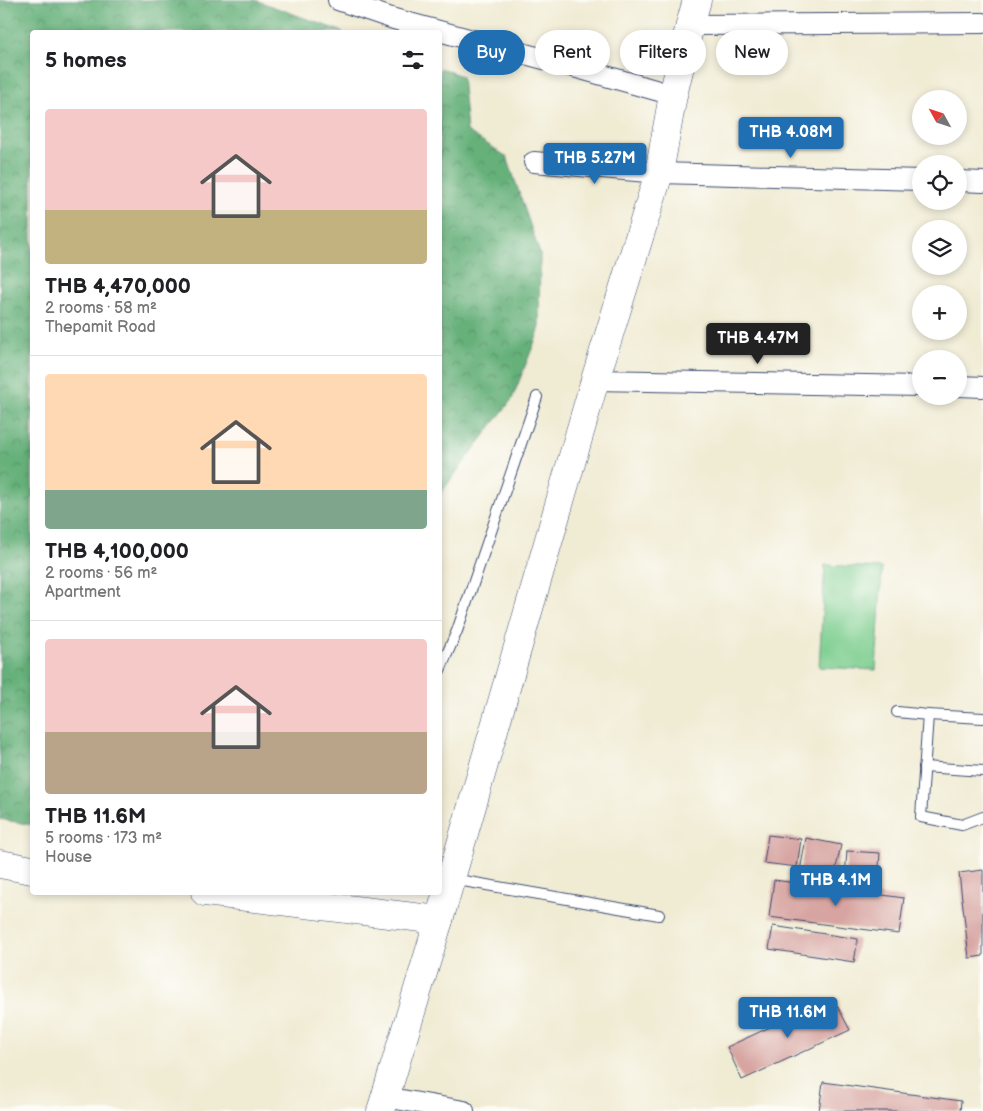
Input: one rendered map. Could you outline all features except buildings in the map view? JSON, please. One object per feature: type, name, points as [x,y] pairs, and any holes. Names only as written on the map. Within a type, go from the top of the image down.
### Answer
[{"type":"street","points":[[338,0],[373,6],[394,19],[436,30]]},
{"type":"street","points":[[464,1111],[383,1104],[451,879],[594,380],[659,173],[673,95],[694,12],[983,23]]},
{"type":"street","points":[[442,32],[574,66],[673,95]]},
{"type":"street","points":[[534,162],[659,173],[912,180]]},
{"type":"street","points":[[967,181],[983,182]]},
{"type":"street","points":[[594,380],[912,386]]},
{"type":"street","points":[[967,386],[983,387]]},
{"type":"street","points":[[0,864],[30,870]]},
{"type":"street","points":[[227,895],[439,920]]},
{"type":"lane","points":[[442,665],[457,630],[537,397]]},
{"type":"lane","points":[[897,712],[983,718]]},
{"type":"lane","points":[[928,715],[921,817],[962,825],[983,817]]},
{"type":"lane","points":[[924,767],[983,772]]},
{"type":"lane","points":[[451,879],[659,916]]},
{"type":"green space","points":[[0,0],[255,0],[338,30],[30,30],[30,825],[0,819]]},
{"type":"green space","points":[[442,69],[462,76],[467,131],[507,157],[540,254],[539,331],[512,399],[442,491]]},
{"type":"green space","points":[[825,565],[882,568],[876,670],[819,667]]}]
